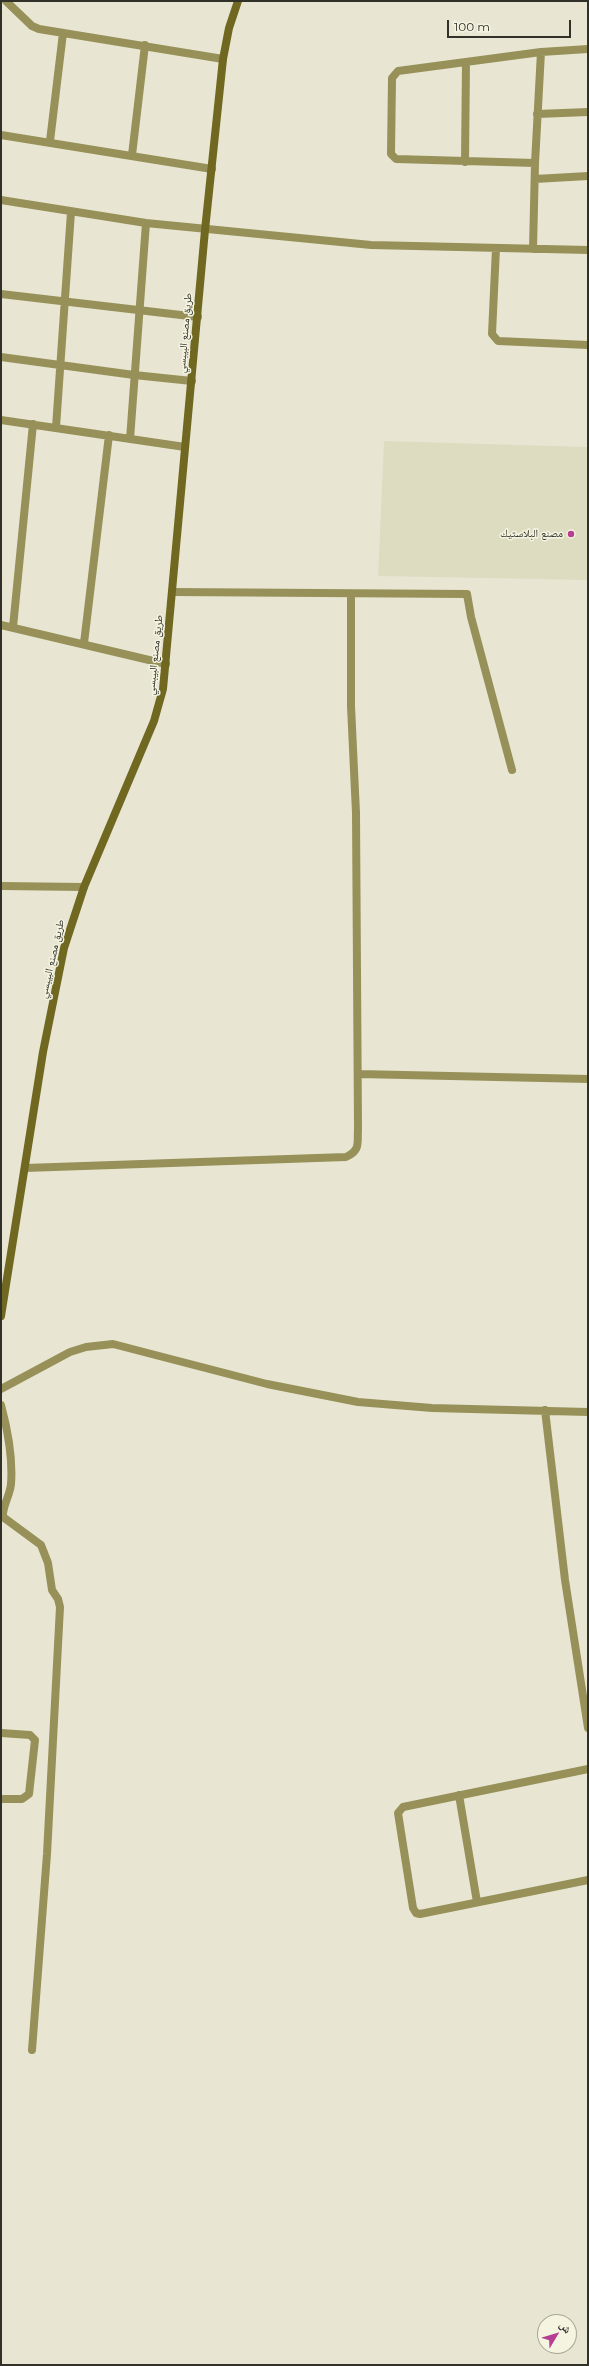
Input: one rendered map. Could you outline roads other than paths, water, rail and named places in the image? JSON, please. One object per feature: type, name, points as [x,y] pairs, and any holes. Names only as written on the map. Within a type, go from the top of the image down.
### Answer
[{"type":"main road","name":"طريق مصنع البيبسي","points":[[1,1316],[4,1284],[25,1168],[43,1052],[59,970],[71,924],[84,887],[161,701],[166,664],[205,230],[223,59],[229,28],[238,1]]},
{"type":"street","points":[[6,1],[32,26],[63,33],[145,45],[223,59]]},
{"type":"street","points":[[50,141],[63,33]]},
{"type":"street","points":[[132,155],[145,45]]},
{"type":"street","points":[[535,163],[396,159],[391,154],[392,78],[398,71],[541,52],[588,49]]},
{"type":"street","points":[[533,249],[535,163],[541,52]]},
{"type":"street","points":[[465,162],[466,62]]},
{"type":"street","points":[[537,114],[588,112]]},
{"type":"street","points":[[1,135],[50,141],[212,169]]},
{"type":"street","points":[[535,179],[588,176]]},
{"type":"street","points":[[1,200],[146,223],[205,230],[291,236],[371,245],[588,250]]},
{"type":"street","points":[[56,427],[71,212]]},
{"type":"street","points":[[130,439],[138,312],[146,223]]},
{"type":"street","points":[[496,248],[492,334],[494,338],[498,341],[588,345]]},
{"type":"street","points":[[1,294],[138,312],[198,317]]},
{"type":"street","points":[[1,357],[134,375],[192,381]]},
{"type":"street","points":[[1,420],[185,447]]},
{"type":"street","points":[[13,627],[33,424]]},
{"type":"street","points":[[84,643],[109,435]]},
{"type":"street","points":[[172,592],[467,594],[471,617],[512,770]]},
{"type":"street","points":[[25,1168],[346,1157],[355,1153],[357,1148],[358,1074],[351,594]]},
{"type":"street","points":[[1,625],[84,643],[166,664]]},
{"type":"street","points":[[1,886],[84,887]]},
{"type":"street","points":[[358,1074],[588,1079]]},
{"type":"street","points":[[1,1389],[70,1352],[86,1347],[113,1344],[245,1379],[358,1402],[432,1408],[588,1412]]},
{"type":"street","points":[[1,1405],[9,1442],[12,1470],[11,1487],[4,1508],[3,1517],[41,1545],[48,1563],[52,1590],[58,1598],[60,1607],[48,1847],[32,2050]]},
{"type":"street","points":[[545,1410],[566,1580],[588,1728]]},
{"type":"street","points":[[1,1733],[30,1735],[35,1740],[29,1794],[22,1800],[1,1799]]},
{"type":"street","points":[[588,1769],[403,1807],[399,1810],[416,1913],[420,1914],[588,1880]]},
{"type":"street","points":[[459,1795],[477,1902]]},
{"type":"place","name":"مصنع البلاستيك","points":[[571,534]]}]
